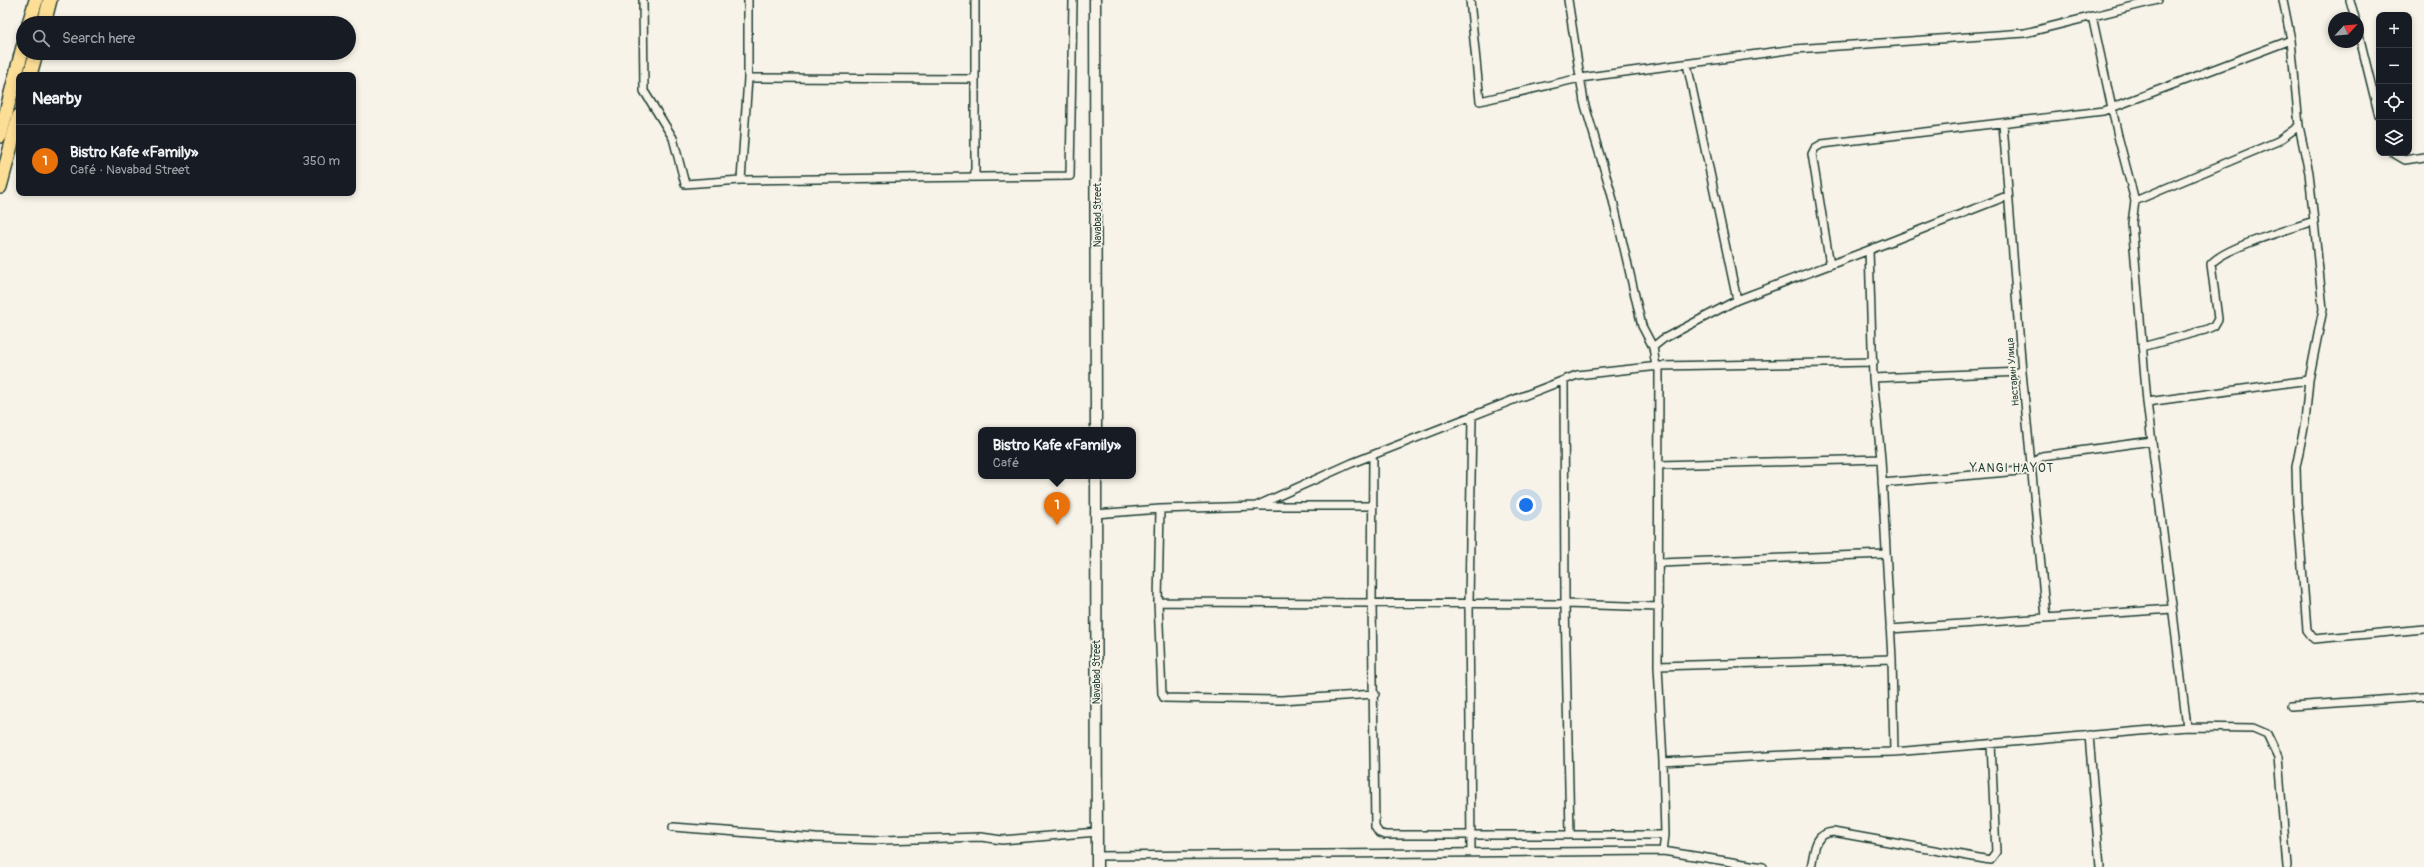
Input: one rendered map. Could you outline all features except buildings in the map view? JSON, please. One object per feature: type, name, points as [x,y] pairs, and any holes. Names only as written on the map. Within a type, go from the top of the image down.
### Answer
[{"type":"highway","points":[[31,16],[36,0]]},
{"type":"highway","points":[[46,16],[50,0]]},
{"type":"highway","points":[[17,72],[20,60]]},
{"type":"highway","points":[[31,72],[34,60]]},
{"type":"highway","points":[[0,136],[16,74]]},
{"type":"highway","points":[[0,187],[16,127]]},
{"type":"street","points":[[643,0],[644,91],[673,138],[685,184],[741,180],[975,175],[1070,176],[1073,0]]},
{"type":"street","points":[[741,180],[748,78],[748,0]]},
{"type":"street","points":[[975,0],[975,175]]},
{"type":"street","name":"Navabad Street","points":[[1095,0],[1096,427]]},
{"type":"street","points":[[1470,0],[1480,101],[1580,78],[1795,49],[2025,33],[2158,0]]},
{"type":"street","points":[[1568,0],[1584,102],[1611,192],[1642,326],[1653,348],[1657,366],[1660,562],[1658,666],[1665,835],[1663,851]]},
{"type":"street","points":[[2283,0],[2291,40],[2299,126],[2310,173],[2323,309],[2309,380],[2305,422],[2296,467],[2302,580],[2309,634],[2314,639],[2424,629]]},
{"type":"street","points":[[2350,0],[2353,12]]},
{"type":"street","points":[[2092,16],[2134,202],[2132,223],[2147,402],[2187,727]]},
{"type":"street","points":[[1830,265],[1812,154],[1816,148],[1822,144],[2003,124],[2103,111],[2291,40]]},
{"type":"street","points":[[2362,48],[2376,104]]},
{"type":"street","points":[[1687,64],[1737,300]]},
{"type":"street","points":[[748,78],[975,79]]},
{"type":"street","name":"Настарин Улица","points":[[2003,124],[2007,196],[2030,468],[2046,617]]},
{"type":"street","points":[[2134,202],[2278,141],[2299,126]]},
{"type":"street","points":[[2398,156],[2405,160],[2424,157]]},
{"type":"street","points":[[1653,348],[1663,339],[1737,300],[2007,196]]},
{"type":"street","points":[[2142,347],[2205,330],[2214,326],[2218,319],[2211,264],[2214,259],[2229,252],[2314,221]]},
{"type":"street","points":[[1869,250],[1874,378],[1881,459],[1892,659],[1894,752]]},
{"type":"street","points":[[1256,506],[1373,456],[1577,375],[1657,366],[1874,362]]},
{"type":"street","points":[[1874,378],[2022,372]]},
{"type":"street","points":[[1564,380],[1565,604],[1570,834]]},
{"type":"street","points":[[2147,402],[2309,380]]},
{"type":"street","points":[[1471,852],[1469,603],[1472,417]]},
{"type":"street","points":[[1882,483],[2030,468],[2042,456],[2152,441]]},
{"type":"street","points":[[1373,456],[1372,603],[1375,694],[1375,827],[1379,833],[1385,835],[1665,835]]},
{"type":"street","points":[[1659,465],[1881,459]]},
{"type":"street","name":"Navabad Street","points":[[1096,479],[1097,867]]},
{"type":"street","points":[[1095,514],[1160,509],[1256,506],[1373,506]]},
{"type":"street","points":[[1160,509],[1158,602],[1162,694],[1164,698],[1280,700],[1375,694]]},
{"type":"street","points":[[1660,562],[1886,554]]},
{"type":"street","points":[[1158,602],[1469,603],[1659,607]]},
{"type":"street","points":[[1890,629],[2172,609]]},
{"type":"street","points":[[1658,666],[1892,659]]},
{"type":"street","points":[[2291,706],[2424,697]]},
{"type":"street","points":[[1663,762],[1804,754],[1894,752],[2187,727],[2253,728],[2267,734],[2278,757],[2287,867]]},
{"type":"street","points":[[2089,735],[2100,867]]},
{"type":"street","points":[[1811,867],[1818,837],[1824,833],[1833,832],[1990,860],[1996,852],[1991,744]]},
{"type":"street","points":[[673,827],[816,838],[882,840],[981,837],[1002,840],[1097,832]]},
{"type":"street","points":[[1097,856],[1663,851],[1763,867]]},
{"type":"place","name":"Bistro Kafe «Family»","points":[[1057,525]]},
{"type":"district","name":"YANGI HAYOT","points":[[2012,468]]}]
